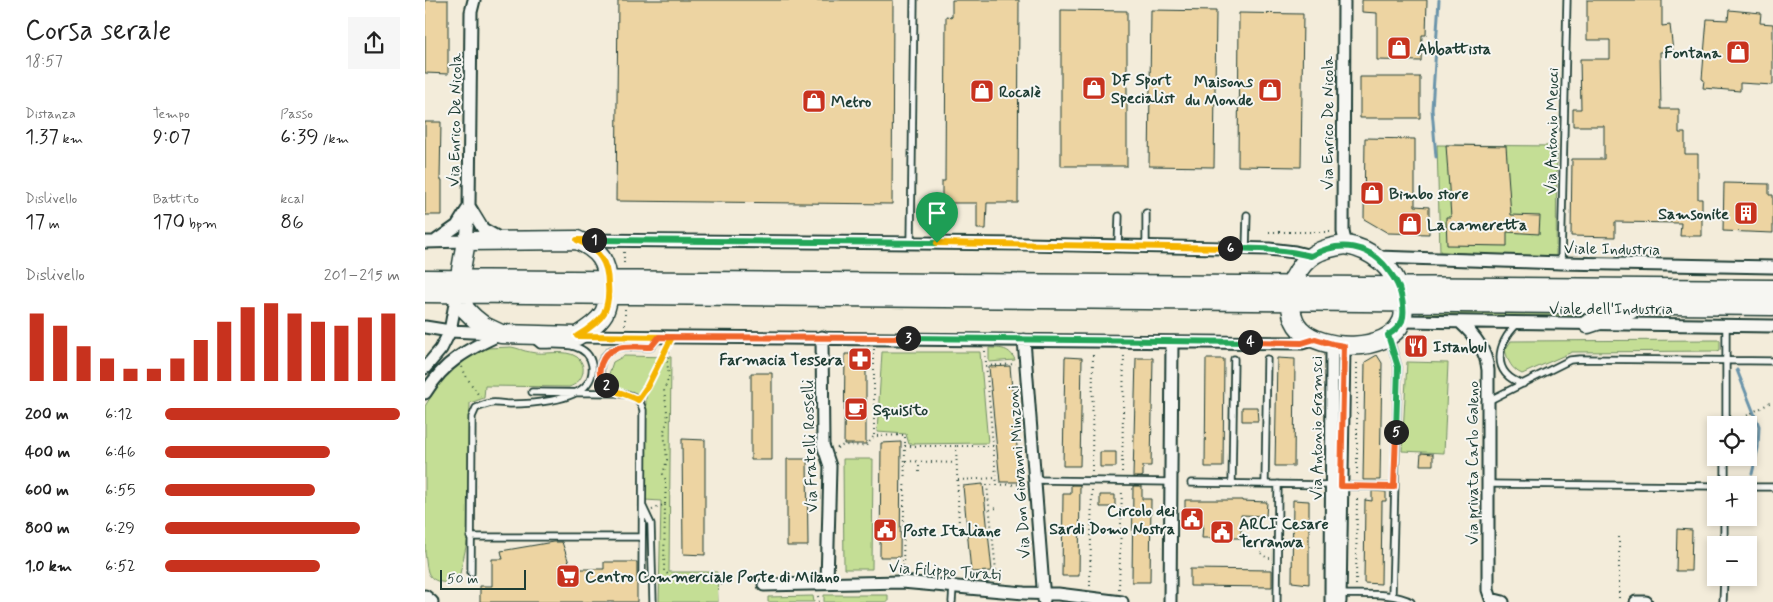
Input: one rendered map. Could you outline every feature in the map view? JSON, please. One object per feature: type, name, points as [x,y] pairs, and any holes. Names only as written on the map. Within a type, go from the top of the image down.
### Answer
[{"type":"main road","points":[[1344,239],[1377,257],[1384,263],[1401,295],[1402,321],[1388,335],[1369,345],[1330,343],[1299,328],[1295,322],[1290,294],[1300,268],[1311,256],[1344,239]]},
{"type":"main road","points":[[577,240],[586,244],[598,254],[608,270],[608,287],[603,314],[595,323],[577,336],[501,334],[485,326],[470,315],[459,286],[466,241],[577,240]]},
{"type":"main road","points":[[425,279],[459,286],[1401,295],[1773,289]]},
{"type":"main road","points":[[425,293],[459,286]]},
{"type":"main road","points":[[1401,295],[1645,306],[1773,306]]},
{"type":"main road","points":[[1588,324],[1645,306]]},
{"type":"street","name":"Via Enrico De Nicola","points":[[466,241],[469,206],[471,12],[474,0]]},
{"type":"street","name":"Via Enrico De Nicola","points":[[1344,0],[1344,239]]},
{"type":"street","points":[[469,206],[483,229],[493,236],[509,241]]},
{"type":"street","points":[[430,242],[457,226],[463,219],[469,206]]},
{"type":"street","points":[[577,240],[911,242],[1118,246],[1246,249],[1295,252],[1311,256]]},
{"type":"street","points":[[430,242],[466,241]]},
{"type":"street","name":"Viale Industria","points":[[1377,257],[1773,267]]},
{"type":"street","points":[[425,368],[441,349],[450,331],[459,286]]},
{"type":"street","name":"Viale dell'Industria","points":[[1402,321],[1773,326]]},
{"type":"street","name":"Via privata Carlo Galeno","points":[[1455,323],[1471,332],[1487,358],[1488,595],[1491,599],[1503,602]]},
{"type":"street","points":[[425,326],[450,331],[501,334]]},
{"type":"street","points":[[425,393],[437,375],[451,361],[472,347],[501,334]]},
{"type":"street","points":[[577,336],[1330,343]]},
{"type":"street","name":"Via Fratelli Rosselli","points":[[823,338],[823,445],[830,466],[827,583]]},
{"type":"street","name":"Via Don Giovanni Minzoni","points":[[1024,340],[1044,598]]},
{"type":"street","points":[[1170,602],[1172,342]]},
{"type":"street","name":"Via Antonio Gramsci","points":[[1330,343],[1341,598]]},
{"type":"street","name":"Via Antonio Gramsci","points":[[1331,602],[1337,486]]},
{"type":"street","name":"Via Filippo Turati","points":[[764,584],[902,582],[1044,598],[1059,594],[1092,600],[1120,602]]},
{"type":"street","points":[[425,596],[432,602]]},
{"type":"street","points":[[1636,602],[1646,602]]},
{"type":"lane","points":[[911,242],[914,0]]},
{"type":"lane","name":"Via Antonio Meucci","points":[[1561,263],[1567,0]]},
{"type":"lane","points":[[1145,247],[1146,213]]},
{"type":"lane","points":[[1246,249],[1247,215]]},
{"type":"lane","points":[[1118,246],[1119,216]]},
{"type":"lane","points":[[1517,324],[1509,331],[1502,344],[1500,361],[1502,368],[1511,378],[1523,384]]},
{"type":"lane","points":[[1726,416],[1727,326]]},
{"type":"lane","points":[[471,573],[472,417],[476,408],[492,403],[532,403],[557,399],[586,386],[592,375],[592,363],[585,352],[571,345],[540,345],[529,335]]},
{"type":"lane","points":[[1388,335],[1398,367],[1392,596]]},
{"type":"lane","points":[[615,393],[599,376],[599,369],[603,358],[613,349],[620,347],[651,347],[659,337]]},
{"type":"lane","points":[[1232,483],[1234,359]]},
{"type":"lane","points":[[1265,484],[1267,359]]},
{"type":"lane","points":[[1488,401],[1570,360],[1773,361]]},
{"type":"lane","points":[[532,392],[615,393],[632,396],[638,400],[643,410],[644,421],[642,581]]},
{"type":"lane","points":[[1035,480],[1171,482]]},
{"type":"lane","points":[[1191,482],[1394,487]]},
{"type":"lane","points":[[1277,602],[1278,484]]},
{"type":"lane","points":[[1489,484],[1707,486]]},
{"type":"lane","points":[[1757,487],[1773,487]]},
{"type":"lane","points":[[643,507],[651,524],[653,602]]},
{"type":"lane","points":[[470,536],[642,536]]},
{"type":"lane","points":[[1723,602],[1724,586]]},
{"type":"lane","points":[[952,602],[953,587]]},
{"type":"lane","points":[[1341,598],[1392,596],[1411,602]]},
{"type":"path","points":[[1269,232],[1344,239]]},
{"type":"path","points":[[625,307],[625,325]]},
{"type":"path","points":[[638,400],[647,387],[672,337]]},
{"type":"path","points":[[672,337],[667,361],[669,377],[664,390],[668,419],[664,431],[665,450],[667,453],[663,474],[665,481],[664,571],[671,576],[716,576],[723,586]]},
{"type":"path","points":[[844,446],[866,446],[874,436],[874,338]]},
{"type":"path","points":[[1092,600],[1093,340]]},
{"type":"path","points":[[1120,602],[1124,341]]},
{"type":"path","points":[[985,352],[997,485]]},
{"type":"path","points":[[460,362],[467,378],[487,404]]},
{"type":"path","points":[[986,366],[1009,364]]},
{"type":"path","points":[[1747,416],[1773,401]]},
{"type":"path","points":[[874,436],[905,435],[903,573]]},
{"type":"path","points":[[905,446],[993,446]]},
{"type":"path","points":[[956,446],[959,525]]},
{"type":"path","points":[[905,461],[956,463]]},
{"type":"path","points":[[919,461],[919,472]]},
{"type":"path","points":[[957,480],[996,478]]},
{"type":"path","points":[[996,576],[991,509],[987,485],[1021,484]]},
{"type":"path","points":[[650,512],[665,504]]},
{"type":"path","points":[[991,509],[998,508]]},
{"type":"path","points":[[1619,537],[1619,602]]},
{"type":"green space","points":[[1437,145],[1557,146],[1556,257],[1440,252]]},
{"type":"green space","points":[[1607,309],[1568,319],[1425,318],[1420,315],[1420,310]]},
{"type":"green space","points":[[1720,340],[1720,350],[1717,351],[1572,352],[1522,374],[1510,364],[1505,350],[1511,341]]},
{"type":"green space","points":[[511,347],[527,352],[572,354],[583,365],[582,374],[574,385],[569,387],[485,386],[484,398],[470,403],[468,538],[459,578],[451,582],[437,581],[428,572],[425,552],[425,406],[439,384],[460,362],[487,348]]},
{"type":"green space","points":[[989,348],[1008,351],[1015,360],[989,362]]},
{"type":"green space","points":[[882,352],[980,352],[988,443],[909,444],[906,434],[877,432]]},
{"type":"green space","points":[[624,356],[671,357],[669,572],[717,572],[718,602],[659,602],[661,501],[645,500],[646,395],[623,391],[614,385],[609,374],[613,362]]},
{"type":"green space","points":[[1407,362],[1448,363],[1444,453],[1402,451]]},
{"type":"green space","points":[[843,459],[873,459],[872,569],[844,569]]},
{"type":"green space","points":[[824,595],[888,595],[888,602],[824,602]]},
{"type":"green space","points":[[813,596],[814,602],[768,602],[768,597]]},
{"type":"building","points":[[425,0],[448,0],[448,74],[425,73]]},
{"type":"building","points":[[618,0],[893,0],[892,204],[616,201]]},
{"type":"building","name":"Rocalè","points":[[952,0],[1019,0],[1018,203],[987,203],[986,229],[977,229],[977,203],[942,203],[942,181],[945,181],[946,16],[952,17]]},
{"type":"building","points":[[1362,0],[1427,0],[1426,35],[1422,35],[1421,61],[1377,60],[1377,13],[1362,12]]},
{"type":"building","points":[[1587,0],[1662,0],[1662,26],[1670,25],[1673,51],[1660,52],[1661,109],[1679,109],[1679,133],[1685,133],[1685,154],[1698,154],[1698,199],[1702,199],[1702,236],[1680,236],[1681,223],[1615,222],[1615,237],[1571,236],[1572,159],[1604,159],[1604,126],[1573,126],[1573,109],[1581,109],[1580,59],[1610,59],[1610,40],[1587,40]]},
{"type":"building","name":"DF Sport Specialist","points":[[1061,10],[1127,11],[1127,166],[1061,166]]},
{"type":"building","points":[[1151,10],[1216,11],[1214,167],[1149,166]]},
{"type":"building","name":"Fontana","points":[[1729,10],[1761,13],[1760,23],[1773,24],[1773,85],[1740,83],[1740,91],[1703,88],[1704,80],[1702,79],[1707,19],[1728,20]]},
{"type":"building","name":"Maisons du Monde","points":[[1239,13],[1303,14],[1301,167],[1238,166]]},
{"type":"building","points":[[1360,77],[1420,77],[1420,118],[1360,118]]},
{"type":"building","points":[[425,122],[441,122],[440,180],[442,180],[442,215],[425,215]]},
{"type":"building","points":[[1365,138],[1415,139],[1415,206],[1429,207],[1429,234],[1388,233],[1364,219]]},
{"type":"building","points":[[1446,145],[1506,146],[1511,215],[1540,216],[1539,234],[1507,232],[1507,246],[1447,245],[1446,217],[1451,217]]},
{"type":"building","name":"Samsonite","points":[[1724,183],[1769,184],[1769,195],[1773,195],[1773,233],[1723,231]]},
{"type":"building","points":[[1408,338],[1425,339],[1424,354],[1407,353]]},
{"type":"building","points":[[845,354],[866,354],[866,444],[844,444]]},
{"type":"building","points":[[1377,355],[1382,363],[1380,480],[1363,480],[1365,362]]},
{"type":"building","points":[[1065,357],[1082,358],[1080,466],[1063,466]]},
{"type":"building","points":[[1136,358],[1153,358],[1151,466],[1143,466],[1143,476],[1141,477],[1133,477]]},
{"type":"building","points":[[1277,358],[1295,359],[1294,466],[1275,466]]},
{"type":"building","points":[[1206,359],[1224,359],[1223,467],[1205,467]]},
{"type":"building","points":[[1010,366],[1020,482],[1000,482],[989,367]]},
{"type":"building","points":[[751,373],[772,373],[772,460],[751,460]]},
{"type":"building","points":[[1242,407],[1257,407],[1258,421],[1242,421]]},
{"type":"building","points":[[682,439],[705,440],[705,555],[683,554]]},
{"type":"building","points":[[901,442],[900,557],[880,557],[881,443]]},
{"type":"building","points":[[1100,452],[1116,452],[1116,467],[1100,467]]},
{"type":"building","points":[[1421,453],[1433,454],[1433,465],[1420,465]]},
{"type":"building","points":[[787,459],[807,459],[808,546],[787,546]]},
{"type":"building","points":[[983,484],[992,571],[971,572],[963,486]]},
{"type":"building","points":[[1071,485],[1080,485],[1079,576],[1062,576],[1063,494],[1071,494]]},
{"type":"building","points":[[1133,486],[1142,486],[1142,499],[1151,499],[1150,582],[1132,582]]},
{"type":"building","points":[[1372,491],[1386,492],[1386,501],[1382,501],[1381,584],[1364,583],[1365,500],[1372,501]]},
{"type":"building","points":[[1100,495],[1115,495],[1115,507],[1100,507]]},
{"type":"building","points":[[1185,500],[1267,502],[1266,516],[1241,515],[1241,538],[1202,538],[1203,524],[1185,524]]},
{"type":"building","points":[[1293,500],[1309,501],[1309,584],[1292,582]]},
{"type":"building","points":[[1677,529],[1692,530],[1691,571],[1676,571]]},
{"type":"building","name":"Centro Commerciale Porte di Milano","points":[[562,542],[571,569],[604,569],[604,562],[637,562],[637,602],[480,602],[480,586],[492,586],[492,559],[503,559],[501,551]]},
{"type":"building","points":[[1190,569],[1272,570],[1272,587],[1190,586]]},
{"type":"waterway","points":[[1436,157],[1432,109],[1439,0]]},
{"type":"waterway","points":[[1737,370],[1759,426],[1758,448],[1752,474]]},
{"type":"place","name":"Abbattista","points":[[1399,48]]},
{"type":"place","name":"Fontana","points":[[1738,52]]},
{"type":"place","name":"DF Sport Specialist","points":[[1094,88]]},
{"type":"place","name":"Maisons du Monde","points":[[1270,90]]},
{"type":"place","name":"Rocalè","points":[[982,91]]},
{"type":"place","name":"Metro","points":[[814,101]]},
{"type":"place","name":"Bimbo store","points":[[1372,193]]},
{"type":"place","name":"Samsonite","points":[[1746,213]]},
{"type":"place","name":"La cameretta","points":[[1410,224]]},
{"type":"place","name":"Istanbul","points":[[1416,346]]},
{"type":"place","name":"Farmacia Tessera","points":[[860,359]]},
{"type":"place","name":"Squisito","points":[[856,409]]},
{"type":"place","name":"Circolo dei Sardi Domo Nostra","points":[[1192,519]]},
{"type":"place","name":"Poste Italiane","points":[[885,530]]},
{"type":"place","name":"ARCI Cesare Terranova","points":[[1222,532]]},
{"type":"place","name":"Centro Commerciale Porte di Milano","points":[[568,576]]},
{"type":"route","points":[[937,243],[577,240],[586,244],[604,262],[608,270],[609,294],[607,306],[603,314],[595,323],[577,336],[672,337],[647,387],[638,400],[632,396],[615,393],[602,381],[599,376],[599,369],[603,358],[613,349],[620,347],[651,347],[659,337],[672,337],[736,337],[777,338],[803,337],[1302,343],[1315,339],[1344,346],[1341,486],[1394,487],[1398,367],[1388,335],[1402,321],[1403,303],[1399,286],[1390,272],[1384,263],[1369,252],[1345,245],[1329,247],[1311,256],[1269,249],[937,243]]}]
